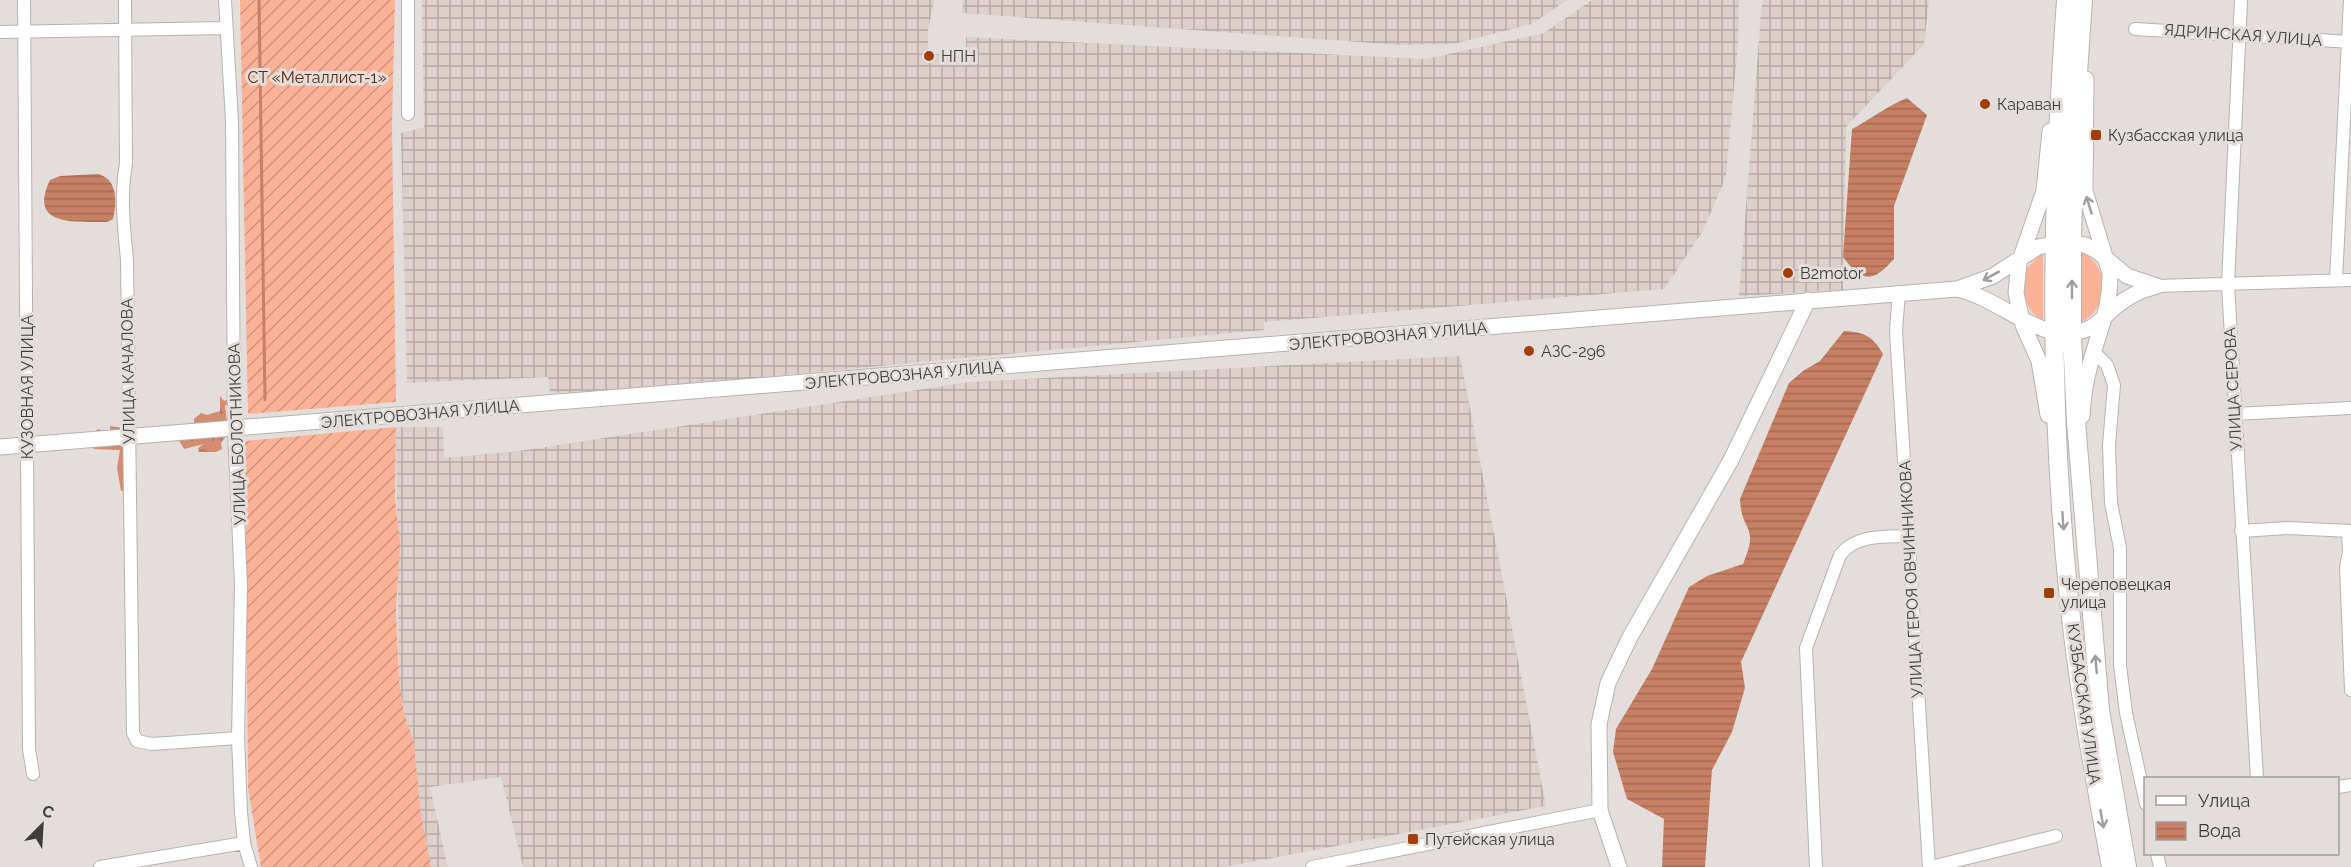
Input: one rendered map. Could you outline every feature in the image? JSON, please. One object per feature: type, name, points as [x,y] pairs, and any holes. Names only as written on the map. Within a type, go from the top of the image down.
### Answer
[{"type":"main road","name":"КУЗБАССКАЯ УЛИЦА","points":[[2065,0],[2053,243],[2053,333],[2067,588],[2077,667],[2111,867]]},
{"type":"main road","name":"КУЗБАССКАЯ УЛИЦА","points":[[2083,0],[2075,117],[2072,335],[2079,464],[2100,710],[2127,867]]},
{"type":"street","name":"КУЗОВНАЯ УЛИЦА","points":[[24,0],[29,749],[33,774]]},
{"type":"street","name":"УЛИЦА КАЧАЛОВА","points":[[125,0],[126,164],[122,187],[122,211],[126,260],[132,726],[137,741],[152,744],[238,738]]},
{"type":"street","name":"УЛИЦА БОЛОТНИКОВА","points":[[225,0],[232,121],[234,429],[241,585],[238,738],[244,843],[251,867]]},
{"type":"street","points":[[408,0],[408,114]]},
{"type":"street","points":[[2060,463],[2049,429],[2048,398],[2039,361],[2021,317],[2016,292],[2022,257],[2044,191],[2057,38],[2065,0]]},
{"type":"street","points":[[2079,464],[2083,403],[2094,352],[2106,317],[2111,287],[2106,260],[2085,191],[2086,37],[2083,0]]},
{"type":"street","name":"УЛИЦА СЕРОВА","points":[[2241,0],[2228,285],[2257,777]]},
{"type":"street","points":[[2336,280],[2348,150],[2350,0]]},
{"type":"street","points":[[0,32],[226,28]]},
{"type":"street","name":"ЯДРИНСКАЯ УЛИЦА","points":[[2135,29],[2349,42]]},
{"type":"street","points":[[1957,289],[1993,276],[2037,247],[2072,242],[2097,251],[2127,276],[2157,286]]},
{"type":"street","points":[[1957,289],[1995,302],[2053,333],[2072,335],[2094,326],[2133,294],[2157,286],[2351,280]]},
{"type":"street","name":"ЭЛЕКТРОВОЗНАЯ УЛИЦА","points":[[0,447],[1957,289]]},
{"type":"street","name":"УЛИЦА ГЕРОЯ ОВЧИННИКОВА","points":[[1899,292],[1896,331],[1930,867]]},
{"type":"street","points":[[1619,867],[1600,810],[1599,724],[1612,675],[1630,637],[1731,460],[1808,300]]},
{"type":"street","points":[[2094,352],[2107,365],[2114,385],[2109,445],[2111,503],[2120,548],[2120,665],[2126,712],[2144,799]]},
{"type":"street","points":[[2234,414],[2351,408]]},
{"type":"street","points":[[2241,531],[2288,528],[2349,531],[2346,567],[2351,690]]},
{"type":"street","points":[[1815,867],[1806,648],[1840,555],[1846,547],[1864,539],[1909,536]]},
{"type":"street","points":[[1312,867],[1600,810]]},
{"type":"street","points":[[1930,867],[2056,836]]},
{"type":"street","points":[[100,867],[244,843]]},
{"type":"shaded area","points":[[422,0],[934,0],[928,31],[928,54],[966,54],[966,37],[1426,59],[1544,33],[1592,0],[1739,0],[1738,44],[1726,177],[1703,231],[1664,289],[1264,322],[1264,330],[624,390],[550,393],[548,377],[407,383],[401,133],[424,127]]},
{"type":"shaded area","points":[[963,0],[1567,0],[1532,24],[1453,44],[1400,45],[962,13]]},
{"type":"shaded area","points":[[1762,0],[1929,0],[1924,44],[1846,127],[1843,290],[1739,296]]},
{"type":"shaded area","points":[[1460,356],[1546,806],[1225,867],[523,867],[501,777],[430,787],[448,867],[431,867],[421,814],[414,743],[404,713],[399,681],[396,427],[443,427],[444,458],[519,451],[969,382]]},
{"type":"green space","name":"СТ «Металлист-1»","points":[[240,0],[395,0],[392,125],[396,402],[248,414]]},
{"type":"green space","points":[[2078,250],[2089,256],[2097,265],[2103,286],[2102,297],[2097,307],[2080,323]]},
{"type":"green space","points":[[2043,252],[2043,322],[2031,311],[2024,285],[2026,269]]},
{"type":"green space","points":[[220,396],[224,401],[232,397],[231,406],[225,405],[228,433],[221,443],[222,449],[216,452],[199,452],[198,448],[204,444],[184,449],[177,437],[194,425],[194,419],[201,413],[207,415],[220,411]]},
{"type":"green space","points":[[110,426],[123,428],[122,432],[126,441],[123,448],[131,453],[124,491],[121,491],[117,468],[120,450],[94,449],[88,442],[89,434],[99,429],[106,436],[110,433]]},
{"type":"green space","points":[[396,427],[395,499],[400,543],[396,611],[399,681],[404,713],[414,743],[421,814],[431,867],[261,867],[248,788],[245,441]]},
{"type":"water","points":[[1907,98],[1927,115],[1894,206],[1894,259],[1874,276],[1862,276],[1843,257],[1852,129]]},
{"type":"water","points":[[98,174],[105,177],[113,186],[115,206],[113,219],[107,222],[82,222],[59,219],[50,214],[45,207],[45,196],[50,180],[60,176]]},
{"type":"water","points":[[1844,331],[1867,336],[1876,343],[1883,354],[1741,662],[1745,688],[1732,732],[1712,770],[1705,867],[1662,867],[1664,819],[1627,799],[1613,752],[1616,729],[1652,669],[1689,587],[1707,576],[1743,564],[1748,551],[1750,535],[1743,518],[1740,499],[1789,383],[1820,361]]},
{"type":"waterway","points":[[259,0],[265,400]]},
{"type":"place","name":"НПН","points":[[929,56]]},
{"type":"place","name":"Караван","points":[[1985,104]]},
{"type":"place","name":"Кузбасская улица","points":[[2096,135]]},
{"type":"place","name":"B2motor","points":[[1788,273]]},
{"type":"place","name":"АЗС-296","points":[[1529,351]]},
{"type":"place","name":"Череповецкая улица","points":[[2049,593]]},
{"type":"place","name":"Путейская улица","points":[[1413,839]]}]
